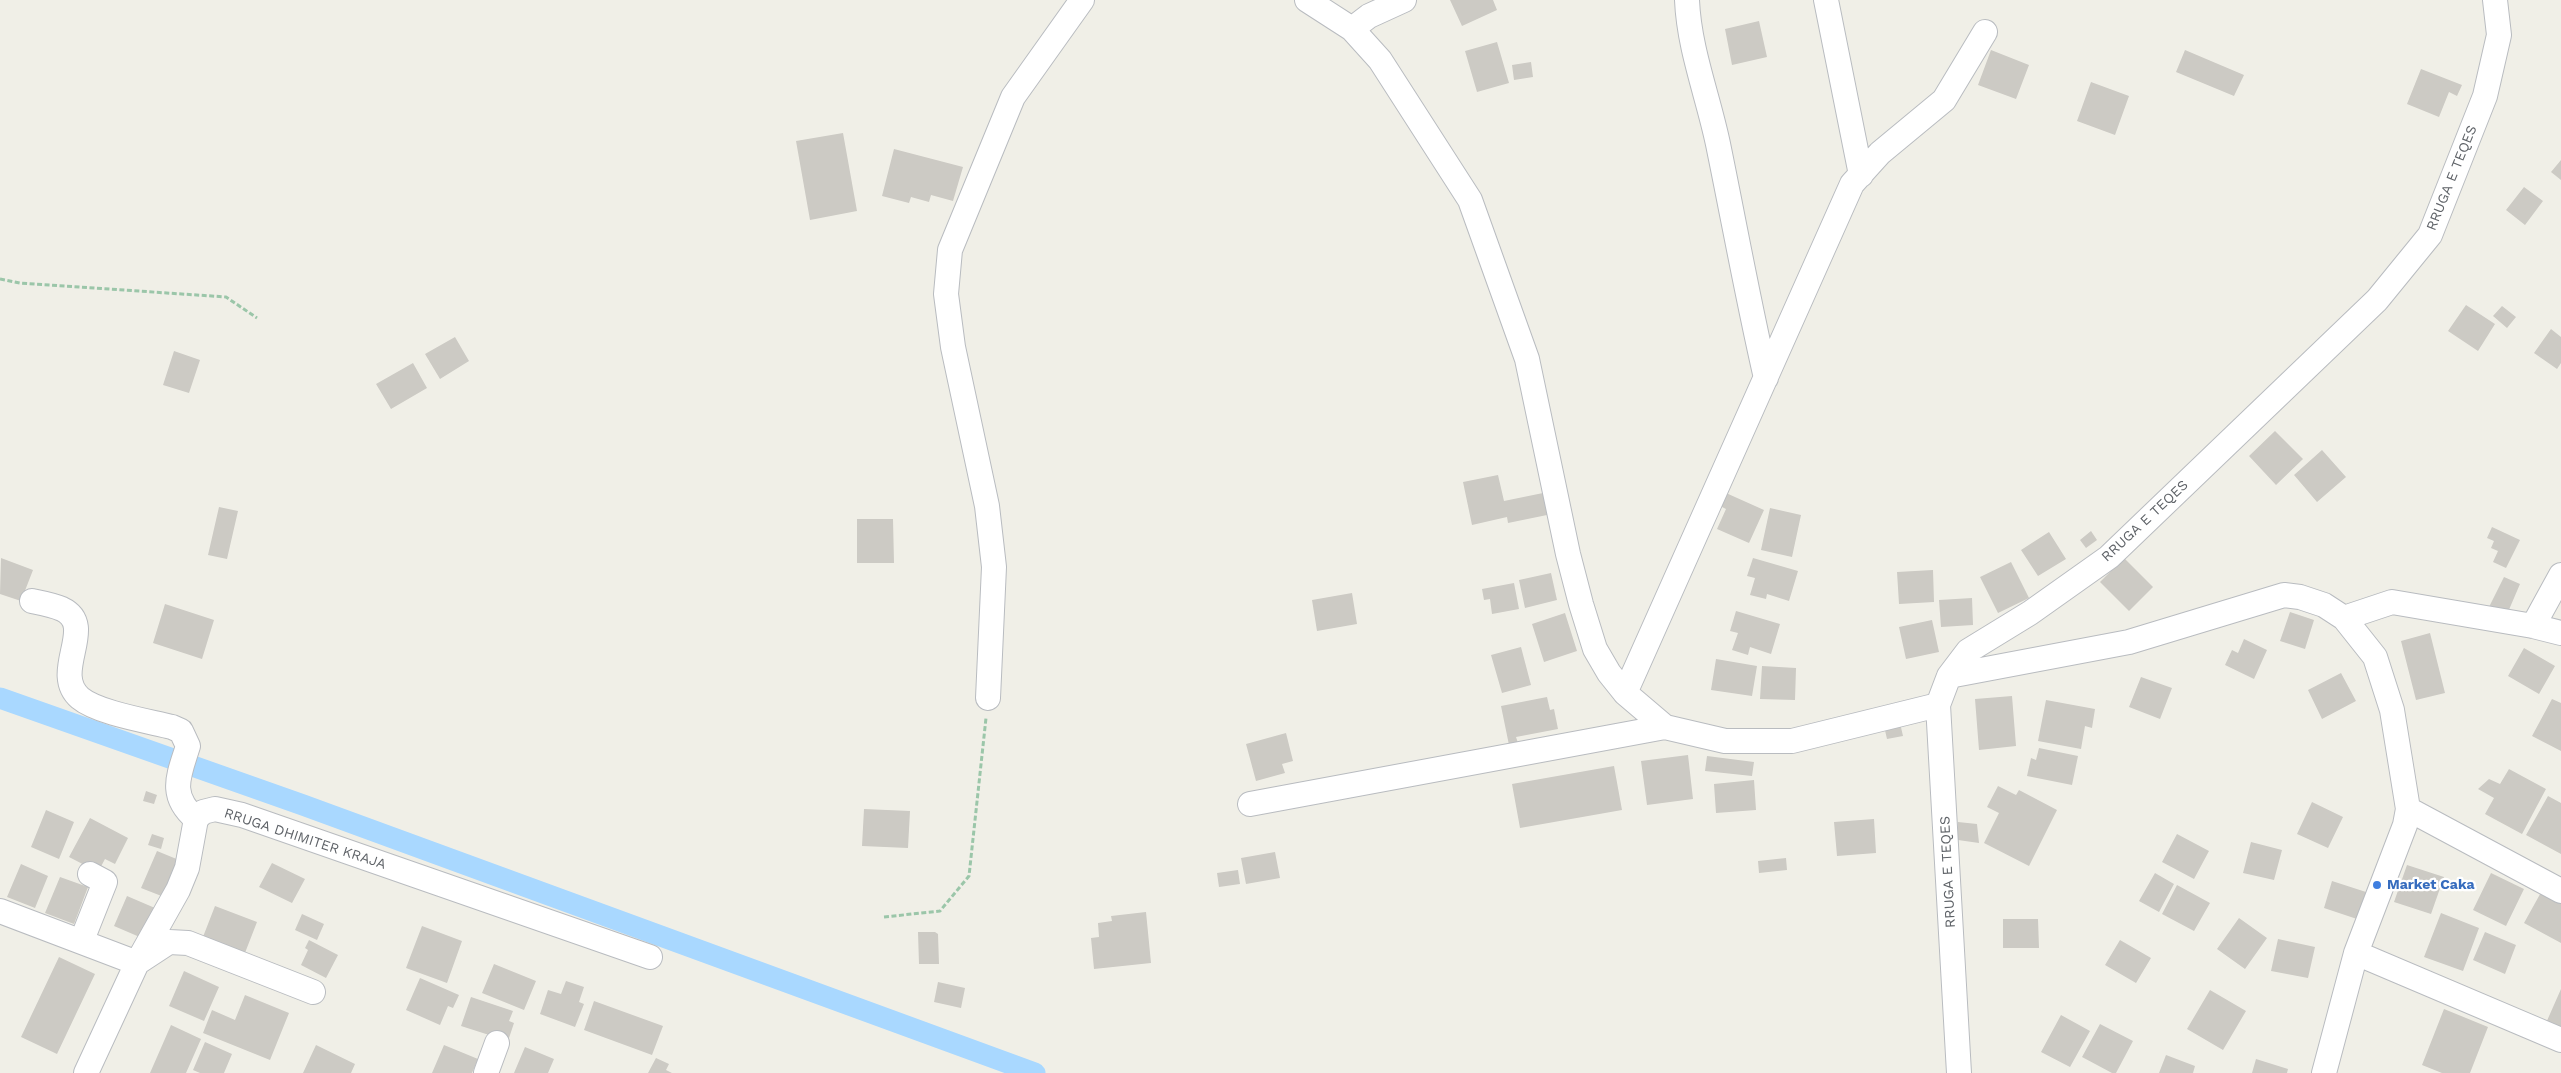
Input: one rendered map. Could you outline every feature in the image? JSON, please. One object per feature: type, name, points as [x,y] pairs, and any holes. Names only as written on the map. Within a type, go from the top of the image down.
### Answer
[{"type":"street","points":[[988,698],[994,567],[987,506],[953,347],[946,294],[950,250],[1013,97],[1082,0]]},
{"type":"street","points":[[1307,0],[1352,30],[1380,60],[1470,200],[1526,360],[1568,554],[1595,649],[1609,673],[1625,693],[1666,727]]},
{"type":"street","points":[[1352,30],[1369,16],[1404,0]]},
{"type":"street","points":[[1688,0],[1688,28],[1718,143],[1742,273],[1766,378]]},
{"type":"street","points":[[1826,0],[1860,175]]},
{"type":"street","name":"RRUGA E TEQES","points":[[1954,1072],[1938,705],[1949,676],[1968,651],[2030,613],[2109,557],[2383,293],[2430,235],[2485,96],[2498,35],[2495,0]]},
{"type":"street","points":[[1625,693],[1852,184],[1880,153],[1944,100],[1985,32]]},
{"type":"street","points":[[2533,626],[2561,575]]},
{"type":"street","points":[[1949,676],[2129,642],[2284,595],[2300,597],[2324,605],[2344,618],[2375,657],[2392,710],[2408,809],[2405,825],[2356,953],[2324,1073]]},
{"type":"street","points":[[32,601],[63,609],[73,619],[78,631],[69,669],[69,682],[79,697],[91,706],[172,726],[181,731],[188,746],[177,785],[182,800],[196,818],[184,875],[137,963],[86,1073]]},
{"type":"street","points":[[2344,618],[2392,602],[2533,626],[2561,633]]},
{"type":"street","points":[[1250,804],[1666,727],[1725,740],[1792,741],[1938,705]]},
{"type":"street","name":"RRUGA DHIMITER KRAJA","points":[[196,818],[203,812],[215,809],[242,815],[650,957]]},
{"type":"street","points":[[2408,809],[2561,891]]},
{"type":"street","points":[[82,940],[105,882],[90,874]]},
{"type":"street","points":[[0,911],[82,940],[137,963]]},
{"type":"street","points":[[137,963],[169,942],[188,943],[313,992]]},
{"type":"street","points":[[2356,953],[2561,1040]]},
{"type":"street","points":[[486,1073],[497,1043]]},
{"type":"path","points":[[0,279],[20,283],[226,298],[257,318]]},
{"type":"path","points":[[884,917],[940,911],[969,876],[988,698]]},
{"type":"building","points":[[1450,0],[1493,0],[1497,10],[1462,26]]},
{"type":"building","points":[[1759,21],[1767,57],[1732,65],[1725,29]]},
{"type":"building","points":[[1497,42],[1509,83],[1477,92],[1465,51]]},
{"type":"building","points":[[1991,50],[2029,65],[2016,99],[1978,85]]},
{"type":"building","points":[[2185,50],[2244,75],[2234,96],[2176,72]]},
{"type":"building","points":[[1531,62],[1533,77],[1514,80],[1512,65]]},
{"type":"building","points":[[2421,69],[2462,85],[2457,96],[2449,92],[2439,117],[2407,104]]},
{"type":"building","points":[[2091,82],[2129,96],[2115,135],[2077,121]]},
{"type":"building","points":[[843,133],[857,211],[810,220],[796,141]]},
{"type":"building","points":[[894,149],[963,167],[953,201],[931,195],[929,202],[911,197],[909,203],[882,196]]},
{"type":"building","points":[[2561,160],[2561,180],[2551,172]]},
{"type":"building","points":[[2524,187],[2543,201],[2525,225],[2506,210]]},
{"type":"building","points":[[2466,305],[2495,324],[2478,351],[2448,331]]},
{"type":"building","points":[[2502,306],[2516,317],[2507,328],[2493,316]]},
{"type":"building","points":[[2551,329],[2561,337],[2561,363],[2557,369],[2534,353]]},
{"type":"building","points":[[455,337],[469,361],[440,379],[425,354]]},
{"type":"building","points":[[174,351],[200,360],[189,393],[163,385]]},
{"type":"building","points":[[413,363],[427,388],[391,409],[376,384]]},
{"type":"building","points":[[2275,431],[2303,459],[2276,485],[2249,456]]},
{"type":"building","points":[[2322,450],[2346,477],[2317,502],[2294,475]]},
{"type":"building","points":[[1498,475],[1504,501],[1543,493],[1547,515],[1508,523],[1507,517],[1472,525],[1463,482]]},
{"type":"building","points":[[1726,493],[1764,510],[1749,543],[1717,529],[1726,509],[1720,506]]},
{"type":"building","points":[[219,507],[238,511],[227,559],[208,555]]},
{"type":"building","points":[[1770,508],[1801,515],[1792,557],[1761,550]]},
{"type":"building","points":[[857,519],[893,519],[894,563],[857,563]]},
{"type":"building","points":[[2492,527],[2520,540],[2506,568],[2493,562],[2498,551],[2491,548],[2494,541],[2487,538]]},
{"type":"building","points":[[2091,531],[2097,540],[2086,548],[2080,540]]},
{"type":"building","points":[[2049,532],[2066,559],[2038,576],[2021,550]]},
{"type":"building","points":[[1,558],[33,570],[21,601],[0,594]]},
{"type":"building","points":[[1753,558],[1798,571],[1789,601],[1767,594],[1766,599],[1750,595],[1755,578],[1747,576]]},
{"type":"building","points":[[2124,558],[2153,587],[2129,611],[2100,582]]},
{"type":"building","points":[[2011,562],[2029,598],[1998,613],[1980,577]]},
{"type":"building","points":[[1933,570],[1934,602],[1899,604],[1897,572]]},
{"type":"building","points":[[1551,573],[1557,600],[1525,608],[1519,580]]},
{"type":"building","points":[[2504,577],[2520,584],[2508,612],[2488,609]]},
{"type":"building","points":[[1514,583],[1519,609],[1492,614],[1490,599],[1484,600],[1482,589]]},
{"type":"building","points":[[1352,593],[1357,624],[1317,631],[1312,600]]},
{"type":"building","points":[[1972,598],[1973,625],[1941,627],[1939,600]]},
{"type":"building","points":[[165,604],[214,620],[202,659],[153,643]]},
{"type":"building","points":[[1736,611],[1780,624],[1771,654],[1750,647],[1748,655],[1732,650],[1738,633],[1730,631]]},
{"type":"building","points":[[2290,612],[2314,620],[2305,649],[2280,641]]},
{"type":"building","points":[[1565,613],[1577,651],[1544,662],[1532,624]]},
{"type":"building","points":[[1932,620],[1939,652],[1906,659],[1899,627]]},
{"type":"building","points":[[2430,633],[2445,693],[2416,700],[2401,641]]},
{"type":"building","points":[[2244,639],[2267,650],[2254,679],[2225,665],[2232,650],[2238,653]]},
{"type":"building","points":[[1521,647],[1531,685],[1502,693],[1491,655]]},
{"type":"building","points":[[2524,648],[2555,666],[2539,694],[2508,676]]},
{"type":"building","points":[[1716,659],[1757,666],[1752,696],[1711,690]]},
{"type":"building","points":[[1762,666],[1796,668],[1795,700],[1760,699]]},
{"type":"building","points":[[2341,673],[2356,701],[2322,719],[2308,690]]},
{"type":"building","points":[[2141,677],[2172,688],[2160,719],[2129,707]]},
{"type":"building","points":[[2012,696],[2016,746],[1979,750],[1975,699]]},
{"type":"building","points":[[1547,697],[1550,710],[1554,709],[1558,729],[1516,737],[1518,743],[1509,745],[1501,706]]},
{"type":"building","points":[[2552,699],[2561,703],[2561,751],[2532,736]]},
{"type":"building","points":[[2046,700],[2095,709],[2092,728],[2085,726],[2081,749],[2038,741]]},
{"type":"building","points":[[1900,723],[1903,736],[1887,739],[1884,726]]},
{"type":"building","points":[[1286,733],[1293,761],[1282,764],[1285,773],[1256,781],[1246,744]]},
{"type":"building","points":[[2039,748],[2078,756],[2072,785],[2027,776],[2031,758],[2036,760]]},
{"type":"building","points":[[1688,755],[1693,799],[1647,805],[1641,761]]},
{"type":"building","points":[[1707,756],[1754,762],[1752,776],[1705,771]]},
{"type":"building","points":[[1614,766],[1622,810],[1520,828],[1512,784]]},
{"type":"building","points":[[2509,769],[2546,789],[2522,834],[2485,814],[2494,798],[2478,789],[2489,779],[2500,784]]},
{"type":"building","points":[[1754,780],[1756,810],[1716,813],[1714,784]]},
{"type":"building","points":[[1998,786],[2016,795],[2019,790],[2057,810],[2029,866],[1984,843],[1999,813],[1987,807]]},
{"type":"building","points":[[146,791],[157,795],[154,804],[143,801]]},
{"type":"building","points":[[2548,796],[2561,803],[2561,854],[2526,835]]},
{"type":"building","points":[[2312,802],[2343,817],[2328,848],[2297,834]]},
{"type":"building","points":[[864,809],[910,811],[908,848],[862,846]]},
{"type":"building","points":[[46,810],[74,822],[59,859],[31,847]]},
{"type":"building","points":[[90,818],[128,838],[115,864],[105,859],[98,872],[69,857]]},
{"type":"building","points":[[1874,819],[1876,853],[1837,856],[1834,822]]},
{"type":"building","points":[[1958,822],[1977,824],[1979,843],[1958,840]]},
{"type":"building","points":[[152,834],[164,838],[161,849],[148,845]]},
{"type":"building","points":[[2177,834],[2209,851],[2194,879],[2162,862]]},
{"type":"building","points":[[2251,842],[2282,850],[2274,880],[2243,873]]},
{"type":"building","points":[[157,851],[179,860],[164,897],[141,888]]},
{"type":"building","points":[[1275,852],[1280,878],[1246,884],[1241,858]]},
{"type":"building","points":[[1786,858],[1787,870],[1759,873],[1758,861]]},
{"type":"building","points":[[272,863],[305,879],[292,903],[259,887]]},
{"type":"building","points":[[21,864],[48,876],[35,908],[7,897]]},
{"type":"building","points":[[2407,865],[2444,877],[2431,914],[2394,902]]},
{"type":"building","points":[[1238,870],[1240,884],[1219,887],[1217,873]]},
{"type":"building","points":[[2155,873],[2174,884],[2159,912],[2139,901]]},
{"type":"building","points":[[2491,873],[2524,889],[2506,926],[2473,910]]},
{"type":"building","points":[[60,877],[88,887],[74,924],[45,913]]},
{"type":"building","points":[[2332,881],[2366,892],[2357,919],[2324,908]]},
{"type":"building","points":[[2177,885],[2210,903],[2194,931],[2162,914]]},
{"type":"building","points":[[2544,887],[2561,896],[2561,943],[2524,923]]},
{"type":"building","points":[[127,896],[155,908],[142,938],[114,926]]},
{"type":"building","points":[[215,906],[257,922],[243,958],[201,942]]},
{"type":"building","points":[[1146,912],[1151,963],[1094,969],[1091,938],[1099,937],[1098,923],[1112,921],[1111,916]]},
{"type":"building","points":[[2441,913],[2479,928],[2463,971],[2424,957]]},
{"type":"building","points":[[302,914],[324,924],[317,940],[295,930]]},
{"type":"building","points":[[2239,918],[2267,938],[2245,969],[2217,949]]},
{"type":"building","points":[[2003,919],[2038,919],[2039,948],[2003,948]]},
{"type":"building","points":[[422,926],[462,941],[447,983],[406,968]]},
{"type":"building","points":[[918,932],[935,932],[938,934],[939,964],[919,964]]},
{"type":"building","points":[[2485,932],[2516,945],[2505,974],[2473,960]]},
{"type":"building","points":[[2278,939],[2315,947],[2308,978],[2271,971]]},
{"type":"building","points":[[309,940],[338,955],[326,978],[301,965],[308,950],[305,948]]},
{"type":"building","points":[[2120,940],[2151,958],[2136,983],[2105,965]]},
{"type":"building","points":[[59,957],[95,974],[57,1054],[21,1037]]},
{"type":"building","points":[[494,964],[536,981],[524,1010],[482,993]]},
{"type":"building","points":[[184,971],[219,987],[204,1021],[169,1006]]},
{"type":"building","points":[[420,978],[459,995],[453,1008],[448,1006],[440,1025],[406,1010]]},
{"type":"building","points":[[566,981],[584,987],[579,1002],[584,1004],[575,1027],[540,1014],[548,990],[561,994]]},
{"type":"building","points":[[938,982],[965,988],[961,1008],[934,1002]]},
{"type":"building","points":[[2561,989],[2561,1029],[2546,1023]]},
{"type":"building","points":[[2210,990],[2246,1011],[2223,1050],[2187,1029]]},
{"type":"building","points":[[245,995],[289,1013],[270,1060],[203,1033],[212,1010],[235,1020]]},
{"type":"building","points":[[471,997],[513,1011],[509,1021],[514,1023],[508,1041],[461,1026]]},
{"type":"building","points":[[594,1001],[663,1026],[652,1055],[584,1030]]},
{"type":"building","points":[[2444,1009],[2488,1027],[2470,1073],[2442,1073],[2422,1065]]},
{"type":"building","points":[[2061,1015],[2090,1031],[2070,1067],[2041,1052]]},
{"type":"building","points":[[2100,1024],[2133,1041],[2116,1073],[2112,1073],[2082,1057]]},
{"type":"building","points":[[171,1025],[201,1039],[186,1073],[150,1073]]},
{"type":"building","points":[[205,1042],[232,1054],[224,1073],[200,1073],[193,1070]]},
{"type":"building","points":[[316,1045],[355,1064],[351,1073],[303,1073]]},
{"type":"building","points":[[444,1045],[478,1059],[472,1073],[432,1073]]},
{"type":"building","points":[[525,1047],[554,1059],[548,1073],[514,1073]]},
{"type":"building","points":[[2166,1055],[2195,1066],[2193,1073],[2159,1073]]},
{"type":"building","points":[[656,1058],[669,1064],[666,1070],[672,1073],[648,1073]]},
{"type":"building","points":[[2256,1059],[2288,1069],[2287,1073],[2252,1073]]},
{"type":"waterway","points":[[0,698],[303,805],[1035,1073]]},
{"type":"place","name":"Market Caka","points":[[2377,885]]}]
